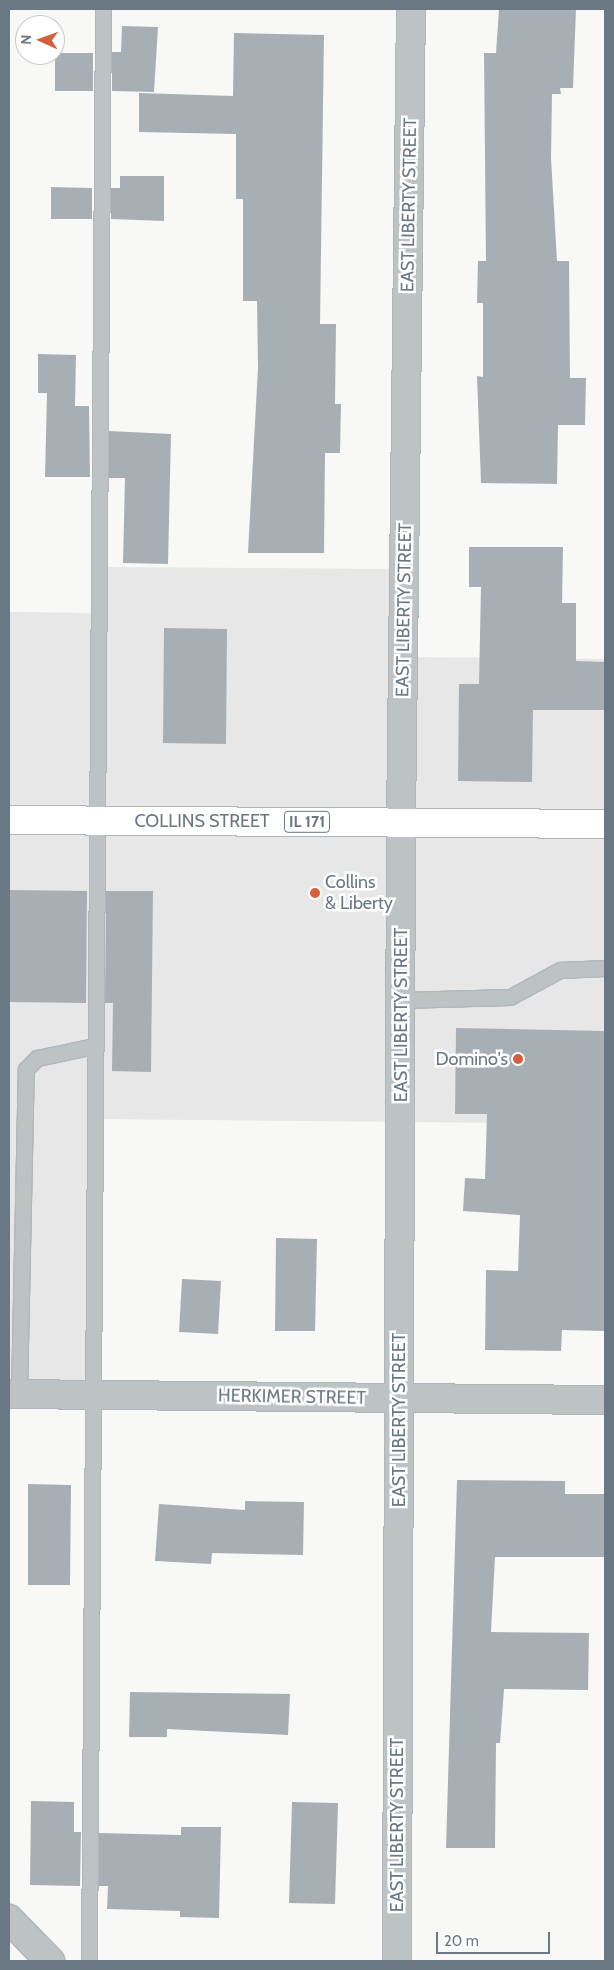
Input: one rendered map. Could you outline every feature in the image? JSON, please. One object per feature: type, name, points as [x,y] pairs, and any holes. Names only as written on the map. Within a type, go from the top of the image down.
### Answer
[{"type":"main road","name":"COLLINS STREET","points":[[9,820],[605,824]]},
{"type":"street","name":"EAST LIBERTY STREET","points":[[396,1961],[401,822],[411,9]]},
{"type":"street","name":"HERKIMER STREET","points":[[14,1394],[605,1400]]},
{"type":"street","points":[[9,1919],[50,1961]]},
{"type":"lane","points":[[89,1961],[94,1046],[103,9]]},
{"type":"lane","points":[[401,1000],[510,997],[560,970],[605,968]]},
{"type":"lane","points":[[14,1394],[26,1069],[37,1058],[94,1046]]},
{"type":"shaded area","points":[[105,567],[401,569],[400,657],[605,659],[605,1124],[88,1119],[94,1395],[9,1395],[9,612],[104,613]]},
{"type":"building","points":[[499,9],[576,9],[573,88],[560,88],[561,94],[552,94],[551,158],[557,261],[569,261],[570,378],[586,378],[585,425],[558,425],[557,484],[481,483],[477,376],[483,377],[483,303],[477,303],[478,261],[486,261],[484,53],[496,53]]},
{"type":"building","points":[[122,26],[158,27],[154,92],[112,91],[112,52],[121,52]]},
{"type":"building","points":[[234,33],[324,35],[320,324],[336,324],[335,404],[341,404],[340,453],[325,453],[324,553],[248,553],[258,367],[257,301],[243,301],[243,199],[236,199],[236,134],[139,132],[139,93],[233,96]]},
{"type":"building","points":[[65,53],[93,53],[93,91],[55,91],[55,65],[65,65]]},
{"type":"building","points":[[120,176],[164,176],[164,221],[111,219],[111,188],[120,188]]},
{"type":"building","points":[[51,187],[92,188],[92,219],[51,219]]},
{"type":"building","points":[[38,354],[76,355],[75,406],[89,406],[90,477],[45,477],[47,393],[38,393]]},
{"type":"building","points":[[109,431],[171,434],[168,564],[123,563],[125,478],[109,478]]},
{"type":"building","points":[[469,547],[563,547],[562,603],[576,603],[576,661],[605,662],[605,710],[533,710],[532,782],[458,781],[459,684],[479,684],[481,587],[469,587]]},
{"type":"building","points":[[164,628],[227,629],[226,744],[163,743]]},
{"type":"building","points":[[9,890],[87,891],[86,1003],[9,1002]]},
{"type":"building","points":[[106,891],[153,891],[151,1072],[112,1071],[113,1003],[105,1003]]},
{"type":"building","points":[[456,1028],[605,1031],[605,1331],[562,1330],[561,1351],[485,1350],[486,1270],[518,1271],[520,1215],[463,1211],[465,1178],[485,1179],[487,1114],[455,1114]]},
{"type":"building","points":[[276,1238],[317,1239],[315,1331],[275,1331]]},
{"type":"building","points":[[182,1279],[221,1281],[218,1334],[179,1332]]},
{"type":"building","points":[[457,1480],[565,1481],[565,1494],[605,1494],[605,1557],[495,1557],[491,1632],[589,1633],[588,1690],[504,1689],[500,1743],[496,1743],[495,1848],[446,1848]]},
{"type":"building","points":[[28,1484],[71,1485],[70,1585],[28,1585]]},
{"type":"building","points":[[245,1501],[304,1502],[303,1555],[212,1553],[211,1564],[155,1561],[159,1504],[245,1510]]},
{"type":"building","points":[[130,1692],[290,1694],[288,1735],[167,1729],[167,1737],[129,1737]]},
{"type":"building","points":[[31,1801],[74,1802],[74,1832],[81,1832],[80,1886],[30,1885]]},
{"type":"building","points":[[292,1802],[338,1803],[335,1904],[289,1903]]},
{"type":"building","points":[[181,1827],[221,1827],[219,1918],[180,1917],[180,1911],[107,1909],[108,1886],[99,1886],[99,1833],[181,1835]]},
{"type":"place","name":"Collins & Liberty","points":[[315,893]]},
{"type":"place","name":"Domino's","points":[[518,1059]]}]
